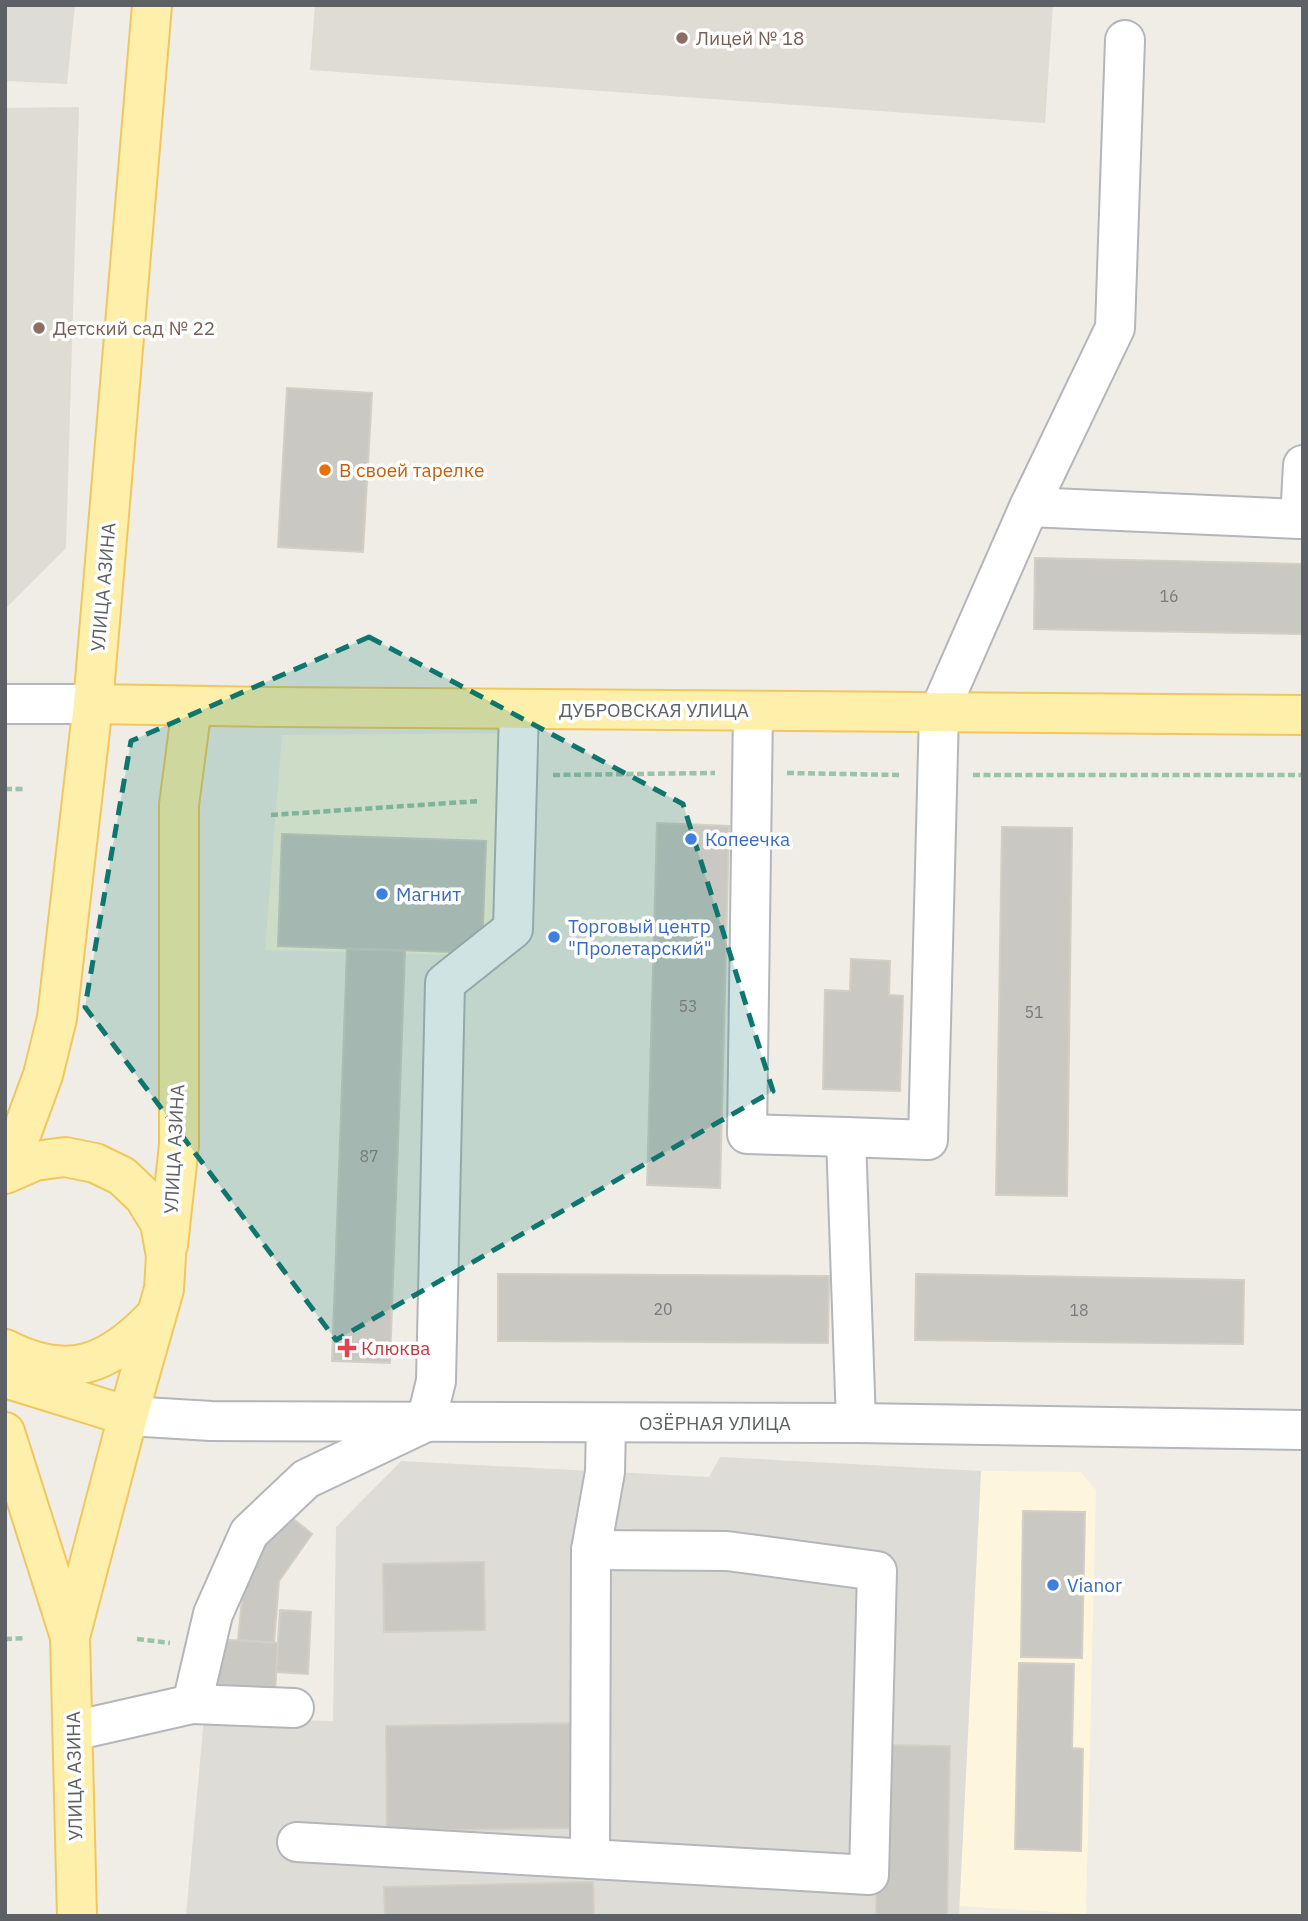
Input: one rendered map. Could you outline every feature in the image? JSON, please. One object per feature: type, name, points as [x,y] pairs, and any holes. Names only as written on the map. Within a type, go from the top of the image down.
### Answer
[{"type":"main road","name":"УЛИЦА АЗИНА","points":[[5,1159],[22,1132],[43,1075],[57,1018],[93,704],[152,5]]},
{"type":"main road","name":"ДУБРОВСКАЯ УЛИЦА","points":[[93,704],[1303,715]]},
{"type":"main road","name":"УЛИЦА АЗИНА","points":[[77,1916],[71,1637],[164,1289],[179,1144],[179,805],[192,706]]},
{"type":"main road","points":[[5,1174],[35,1161],[65,1157],[95,1163],[122,1176],[145,1197],[160,1223],[166,1256]]},
{"type":"main road","points":[[5,1349],[29,1361],[48,1365],[87,1363],[114,1353],[137,1335],[156,1314]]},
{"type":"main road","points":[[5,1378],[128,1416]]},
{"type":"main road","name":"УЛИЦА АЗИНА","points":[[5,1433],[71,1637]]},
{"type":"street","points":[[753,711],[747,1134],[928,1140],[939,712],[1029,507],[1115,328],[1125,40]]},
{"type":"street","points":[[1029,507],[1300,519],[1303,465]]},
{"type":"street","name":"ДУБРОВСКАЯ УЛИЦА","points":[[5,704],[93,704]]},
{"type":"street","points":[[192,1704],[214,1614],[249,1534],[306,1479],[426,1422],[436,1381],[445,983],[513,929],[519,709]]},
{"type":"street","points":[[846,1137],[856,1423]]},
{"type":"street","name":"ОЗЁРНАЯ УЛИЦА","points":[[128,1416],[211,1421],[856,1423],[1303,1430]]},
{"type":"street","points":[[590,1859],[591,1550],[605,1472],[606,1423]]},
{"type":"street","points":[[297,1842],[869,1875],[877,1571],[727,1551],[591,1550]]},
{"type":"street","points":[[73,1731],[192,1704],[294,1708]]},
{"type":"path","points":[[5,789],[25,789]]},
{"type":"path","points":[[5,1639],[26,1638]]},
{"type":"path","points":[[136,1639],[177,1644]]},
{"type":"highlighted area","points":[[369,637],[683,804],[773,1091],[336,1340],[85,1007],[131,741]]},
{"type":"shaded area","points":[[5,5],[75,5],[67,84],[5,81]]},
{"type":"shaded area","name":"Лицей № 18","points":[[315,5],[1053,5],[1045,123],[310,70]]},
{"type":"shaded area","name":"Детский сад № 22","points":[[79,107],[66,548],[5,609],[5,108]]},
{"type":"shaded area","points":[[541,733],[525,932],[506,956],[265,950],[282,735]]},
{"type":"shaded area","points":[[720,1457],[981,1471],[959,1916],[186,1916],[204,1718],[333,1721],[336,1527],[401,1461],[709,1477]]},
{"type":"shaded area","points":[[981,1471],[1081,1472],[1096,1490],[1086,1914],[959,1906]]},
{"type":"building","name":"В своей тарелке","points":[[287,388],[372,393],[363,552],[278,547]]},
{"type":"building","points":[[1035,558],[1303,564],[1303,634],[1034,629]]},
{"type":"building","points":[[657,823],[729,826],[720,1188],[647,1185]]},
{"type":"building","points":[[1002,827],[1072,828],[1067,1196],[996,1195]]},
{"type":"building","name":"Магнит","points":[[282,834],[486,841],[482,953],[278,946]]},
{"type":"building","points":[[347,949],[405,951],[390,1363],[332,1361]]},
{"type":"building","points":[[851,959],[890,961],[889,995],[903,996],[900,1091],[823,1089],[825,990],[850,991]]},
{"type":"building","points":[[498,1274],[829,1276],[828,1343],[498,1341]]},
{"type":"building","points":[[916,1274],[1244,1280],[1243,1344],[915,1340]]},
{"type":"building","name":"Vianor","points":[[1023,1511],[1085,1512],[1082,1658],[1021,1657]]},
{"type":"building","points":[[286,1513],[312,1534],[279,1581],[274,1643],[238,1640],[245,1569]]},
{"type":"building","points":[[484,1562],[485,1630],[384,1632],[383,1564]]},
{"type":"building","points":[[280,1610],[311,1612],[308,1674],[276,1672]]},
{"type":"building","points":[[213,1639],[278,1643],[275,1694],[210,1690]]},
{"type":"building","points":[[1019,1663],[1074,1664],[1072,1748],[1083,1749],[1081,1851],[1015,1849]]},
{"type":"building","points":[[571,1723],[573,1828],[387,1831],[386,1726]]},
{"type":"building","points":[[879,1745],[950,1746],[947,1916],[876,1916]]},
{"type":"building","points":[[593,1882],[594,1916],[385,1916],[384,1887]]},
{"type":"place","name":"Лицей № 18","points":[[682,38]]},
{"type":"place","name":"Детский сад № 22","points":[[39,328]]},
{"type":"place","name":"В своей тарелке","points":[[325,470]]},
{"type":"place","name":"Копеечка","points":[[691,839]]},
{"type":"place","name":"Магнит","points":[[382,894]]},
{"type":"place","name":"Торговый центр \"Пролетарский\"","points":[[554,937]]},
{"type":"place","name":"Клюква","points":[[347,1348]]},
{"type":"place","name":"Vianor","points":[[1053,1585]]}]
